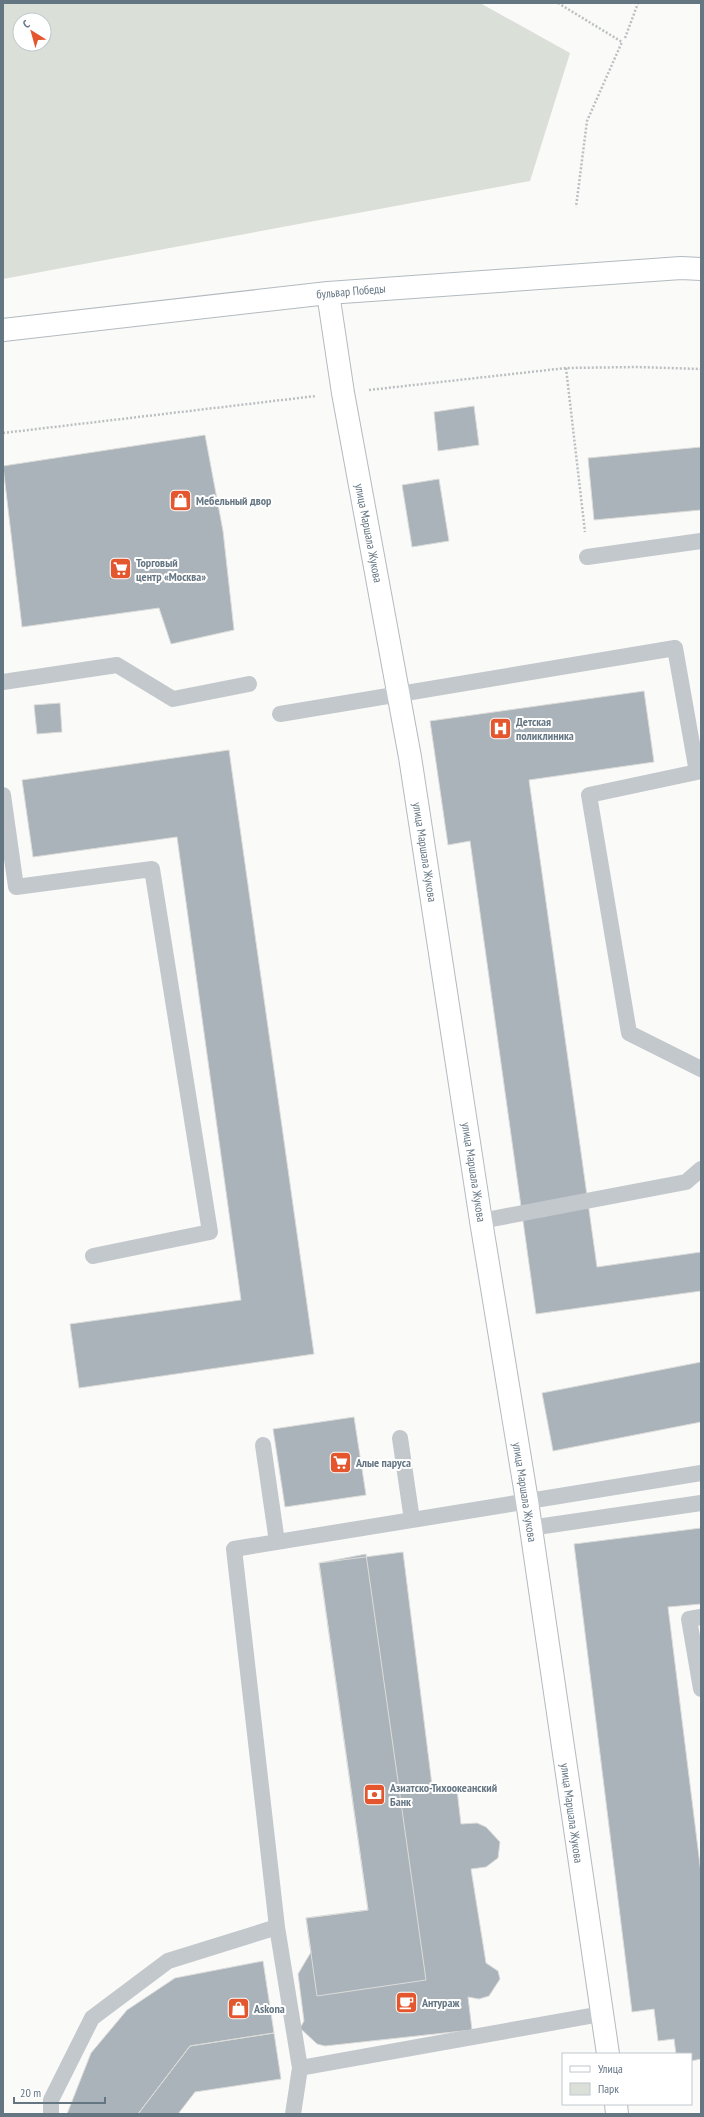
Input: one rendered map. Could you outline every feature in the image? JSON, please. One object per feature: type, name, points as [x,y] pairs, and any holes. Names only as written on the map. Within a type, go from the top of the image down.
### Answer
[{"type":"street","name":"бульвар Победы","points":[[3,330],[328,293],[681,268],[701,269]]},
{"type":"street","name":"улица Маршала Жукова","points":[[328,293],[343,393],[410,757],[481,1221],[527,1501],[608,2053]]},
{"type":"lane","points":[[588,557],[701,541]]},
{"type":"lane","points":[[280,714],[398,693],[675,648],[697,772],[589,795],[629,1033],[701,1069]]},
{"type":"lane","points":[[3,682],[117,665],[173,699],[250,684]]},
{"type":"lane","points":[[3,795],[16,887],[152,869],[210,1232],[93,1256]]},
{"type":"lane","points":[[481,1221],[686,1182],[701,1169]]},
{"type":"lane","points":[[400,1438],[412,1520]]},
{"type":"lane","points":[[263,1445],[277,1542]]},
{"type":"lane","points":[[293,2114],[300,2068],[277,1928],[234,1549],[701,1473]]},
{"type":"lane","points":[[530,1528],[701,1503]]},
{"type":"lane","points":[[701,1617],[689,1619],[701,1689]]},
{"type":"lane","points":[[51,2114],[51,2100],[92,2018],[168,1961],[277,1928]]},
{"type":"lane","points":[[300,2068],[601,2014]]},
{"type":"path","points":[[558,3],[622,42],[586,120],[576,207]]},
{"type":"path","points":[[625,38],[638,3]]},
{"type":"path","points":[[3,433],[566,368],[637,367],[701,369]]},
{"type":"path","points":[[566,368],[588,557]]},
{"type":"green space","points":[[3,3],[480,3],[570,53],[530,181],[3,279]]},
{"type":"building","points":[[474,406],[479,445],[438,451],[434,412]]},
{"type":"building","name":"Торговый центр «Москва»","points":[[205,435],[223,531],[234,630],[171,644],[159,608],[22,627],[3,466]]},
{"type":"building","points":[[701,447],[701,510],[594,520],[588,458]]},
{"type":"building","points":[[439,479],[449,541],[412,547],[402,485]]},
{"type":"building","points":[[644,691],[654,762],[529,780],[597,1267],[701,1252],[701,1291],[536,1314],[470,841],[448,845],[430,721]]},
{"type":"building","points":[[60,703],[62,732],[37,734],[34,705]]},
{"type":"building","points":[[229,750],[314,1354],[79,1388],[70,1324],[241,1300],[177,837],[33,857],[22,780]]},
{"type":"building","points":[[701,1362],[701,1422],[553,1451],[542,1393]]},
{"type":"building","points":[[354,1417],[366,1495],[285,1507],[273,1429]]},
{"type":"building","points":[[701,1528],[701,1604],[668,1607],[701,1873],[701,2059],[692,2061],[692,2053],[676,2053],[674,2039],[658,2041],[654,2009],[632,2012],[574,1544]]},
{"type":"building","points":[[403,1552],[433,1793],[457,1790],[461,1824],[477,1823],[486,1827],[500,1842],[498,1858],[486,1867],[471,1869],[486,1963],[498,1971],[500,1979],[489,1996],[479,1999],[468,1997],[472,2030],[325,2046],[317,2044],[300,2028],[304,2021],[298,1974],[311,1952],[306,1918],[368,1910],[319,1563]]},
{"type":"building","points":[[366,1554],[426,1980],[317,1996],[306,1918],[368,1910],[319,1563]]},
{"type":"building","points":[[263,1961],[274,2033],[190,2046],[138,2114],[67,2114],[91,2053],[127,2010],[175,1978]]},
{"type":"building","points":[[274,2033],[281,2079],[195,2092],[178,2114],[138,2114],[190,2046]]},
{"type":"place","name":"Мебельный двор","points":[[180,500]]},
{"type":"place","name":"Торговый центр «Москва»","points":[[121,569]]},
{"type":"place","name":"Детская поликлиника","points":[[500,728]]},
{"type":"place","name":"Алые паруса","points":[[340,1462]]},
{"type":"place","name":"Азиатско-Тихоокеанский Банк","points":[[375,1794]]},
{"type":"place","name":"Антураж","points":[[406,2002]]},
{"type":"place","name":"Askona","points":[[238,2008]]}]
